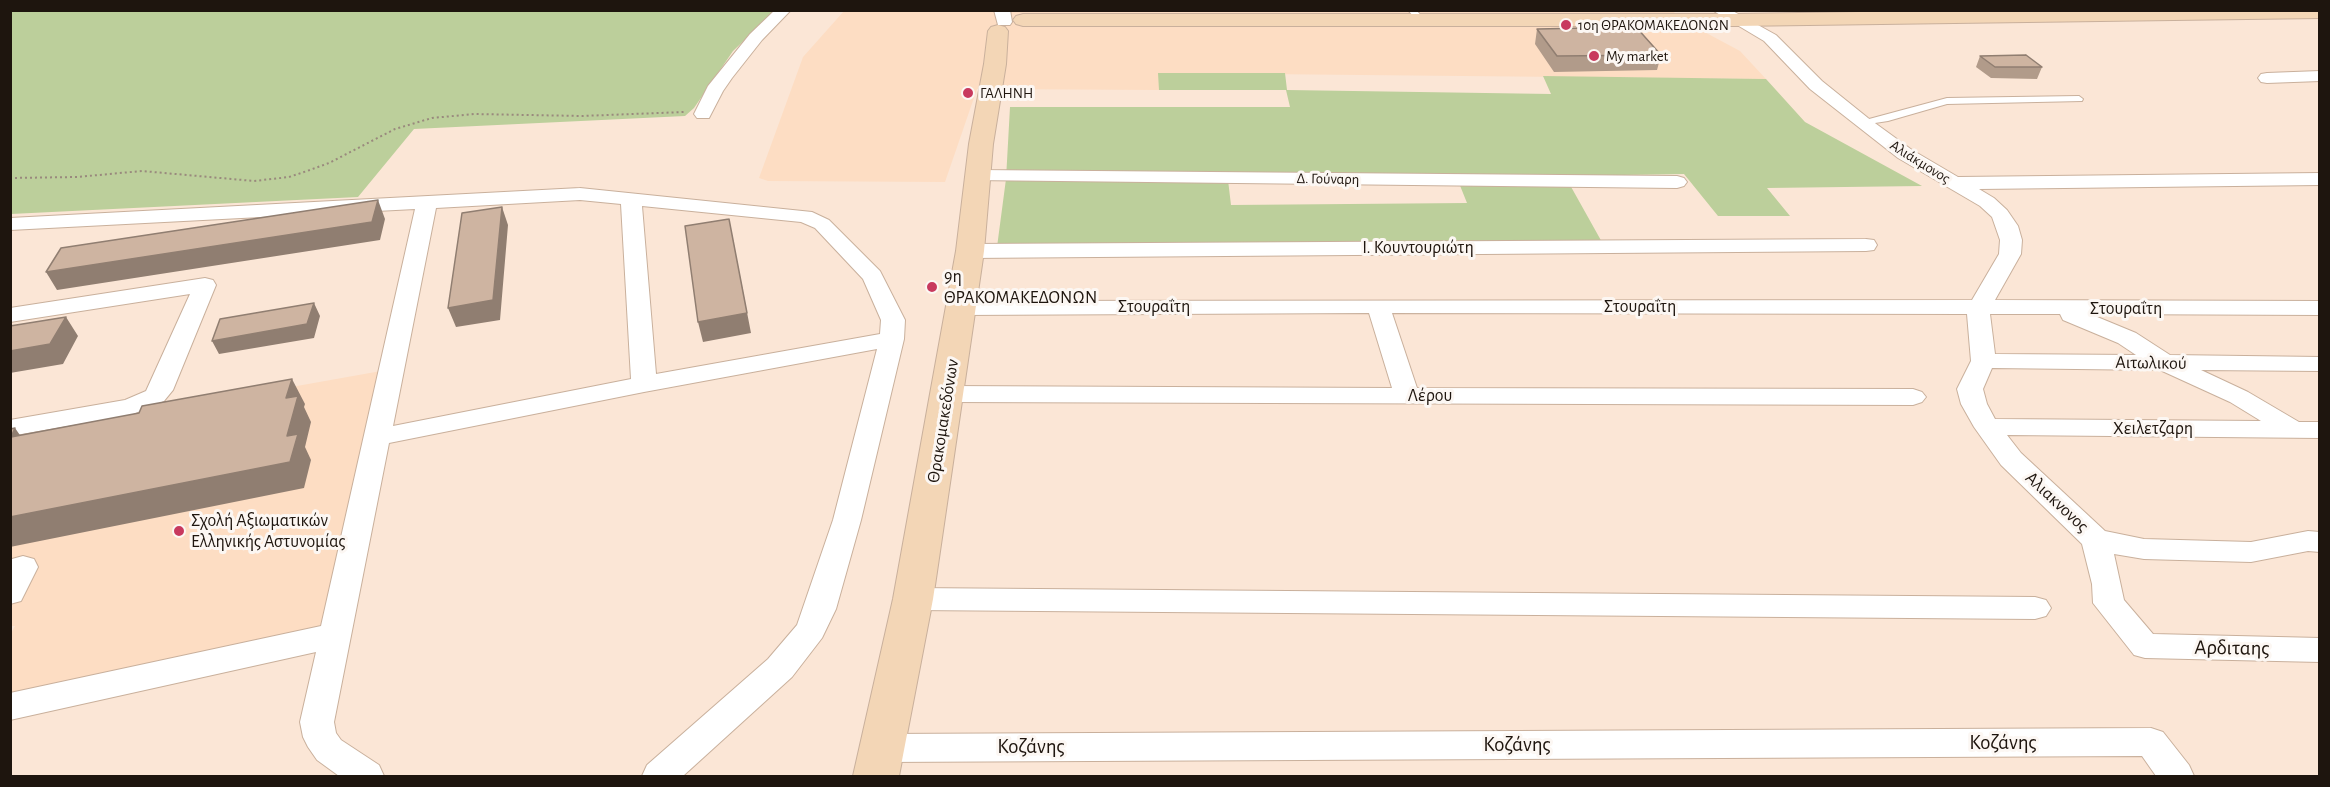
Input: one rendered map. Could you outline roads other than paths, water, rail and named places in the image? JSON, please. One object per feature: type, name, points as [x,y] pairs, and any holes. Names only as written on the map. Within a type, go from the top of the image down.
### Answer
[{"type":"main road","name":"Θρακομακεδόνων","points":[[880,762],[913,599],[947,394],[970,251],[978,176],[995,64],[1006,49],[1015,25],[1086,20],[1366,16],[2304,12]]},
{"type":"street","points":[[704,112],[714,90],[737,60],[784,10]]},
{"type":"street","name":"Αλιάκμονος","points":[[1727,15],[1770,38],[1816,85],[1905,154],[1988,202],[2000,214],[2011,240],[2010,254],[1978,309]]},
{"type":"street","points":[[2267,78],[2319,76]]},
{"type":"street","points":[[2261,180],[2319,164]]},
{"type":"street","name":"Δ. Γούναρη","points":[[978,176],[1677,183]]},
{"type":"street","points":[[1954,183],[2319,179]]},
{"type":"street","points":[[10,224],[580,195],[815,219],[862,264],[876,282],[890,312],[892,339],[847,520],[820,609],[811,630],[780,668],[660,777]]},
{"type":"street","points":[[631,199],[644,384]]},
{"type":"street","points":[[366,777],[329,750],[320,737],[317,722],[427,202]]},
{"type":"street","name":"Ι. Κουντουριώτη","points":[[970,251],[1866,245]]},
{"type":"street","points":[[10,315],[206,285],[160,390],[155,396],[131,407],[10,428]]},
{"type":"street","points":[[1378,306],[1407,396]]},
{"type":"street","name":"Στουραΐτη","points":[[961,308],[1378,306],[2319,308]]},
{"type":"street","points":[[1978,309],[1983,361]]},
{"type":"street","points":[[2051,309],[2091,322],[2127,338],[2165,363],[2307,430]]},
{"type":"street","points":[[379,437],[644,384],[892,339]]},
{"type":"street","name":"Αιτωλικού","points":[[1983,361],[2319,364]]},
{"type":"street","name":"Αλιακνονος","points":[[1983,361],[1970,389],[1974,404],[1987,427],[2011,459],[2096,540],[2108,584],[2109,603],[2145,646]]},
{"type":"street","name":"Λέρου","points":[[947,394],[1913,397]]},
{"type":"street","name":"Χειλετζαρη","points":[[1987,427],[2307,430]]},
{"type":"street","points":[[2096,540],[2144,549],[2251,552],[2308,541],[2319,542]]},
{"type":"street","points":[[913,599],[2035,608]]},
{"type":"street","points":[[10,707],[337,634]]},
{"type":"street","name":"Αρδιταης","points":[[2145,646],[2319,650]]},
{"type":"street","name":"Κοζάνης","points":[[880,762],[2151,742],[2176,777]]},
{"type":"lane","points":[[1862,122],[1888,118],[1947,101],[2079,99]]},
{"type":"place","name":"10η ΘΡΑΚΟΜΑΚΕΔΟΝΩΝ","points":[[1566,25]]},
{"type":"place","name":"My market","points":[[1594,56]]},
{"type":"place","name":"ΓΑΛΗΝΗ","points":[[968,93]]},
{"type":"place","name":"9η ΘΡΑΚΟΜΑΚΕΔΟΝΩΝ","points":[[932,287]]},
{"type":"place","name":"Σχολή Αξιωματικών Ελληνικής Αστυνομίας","points":[[179,531]]}]
